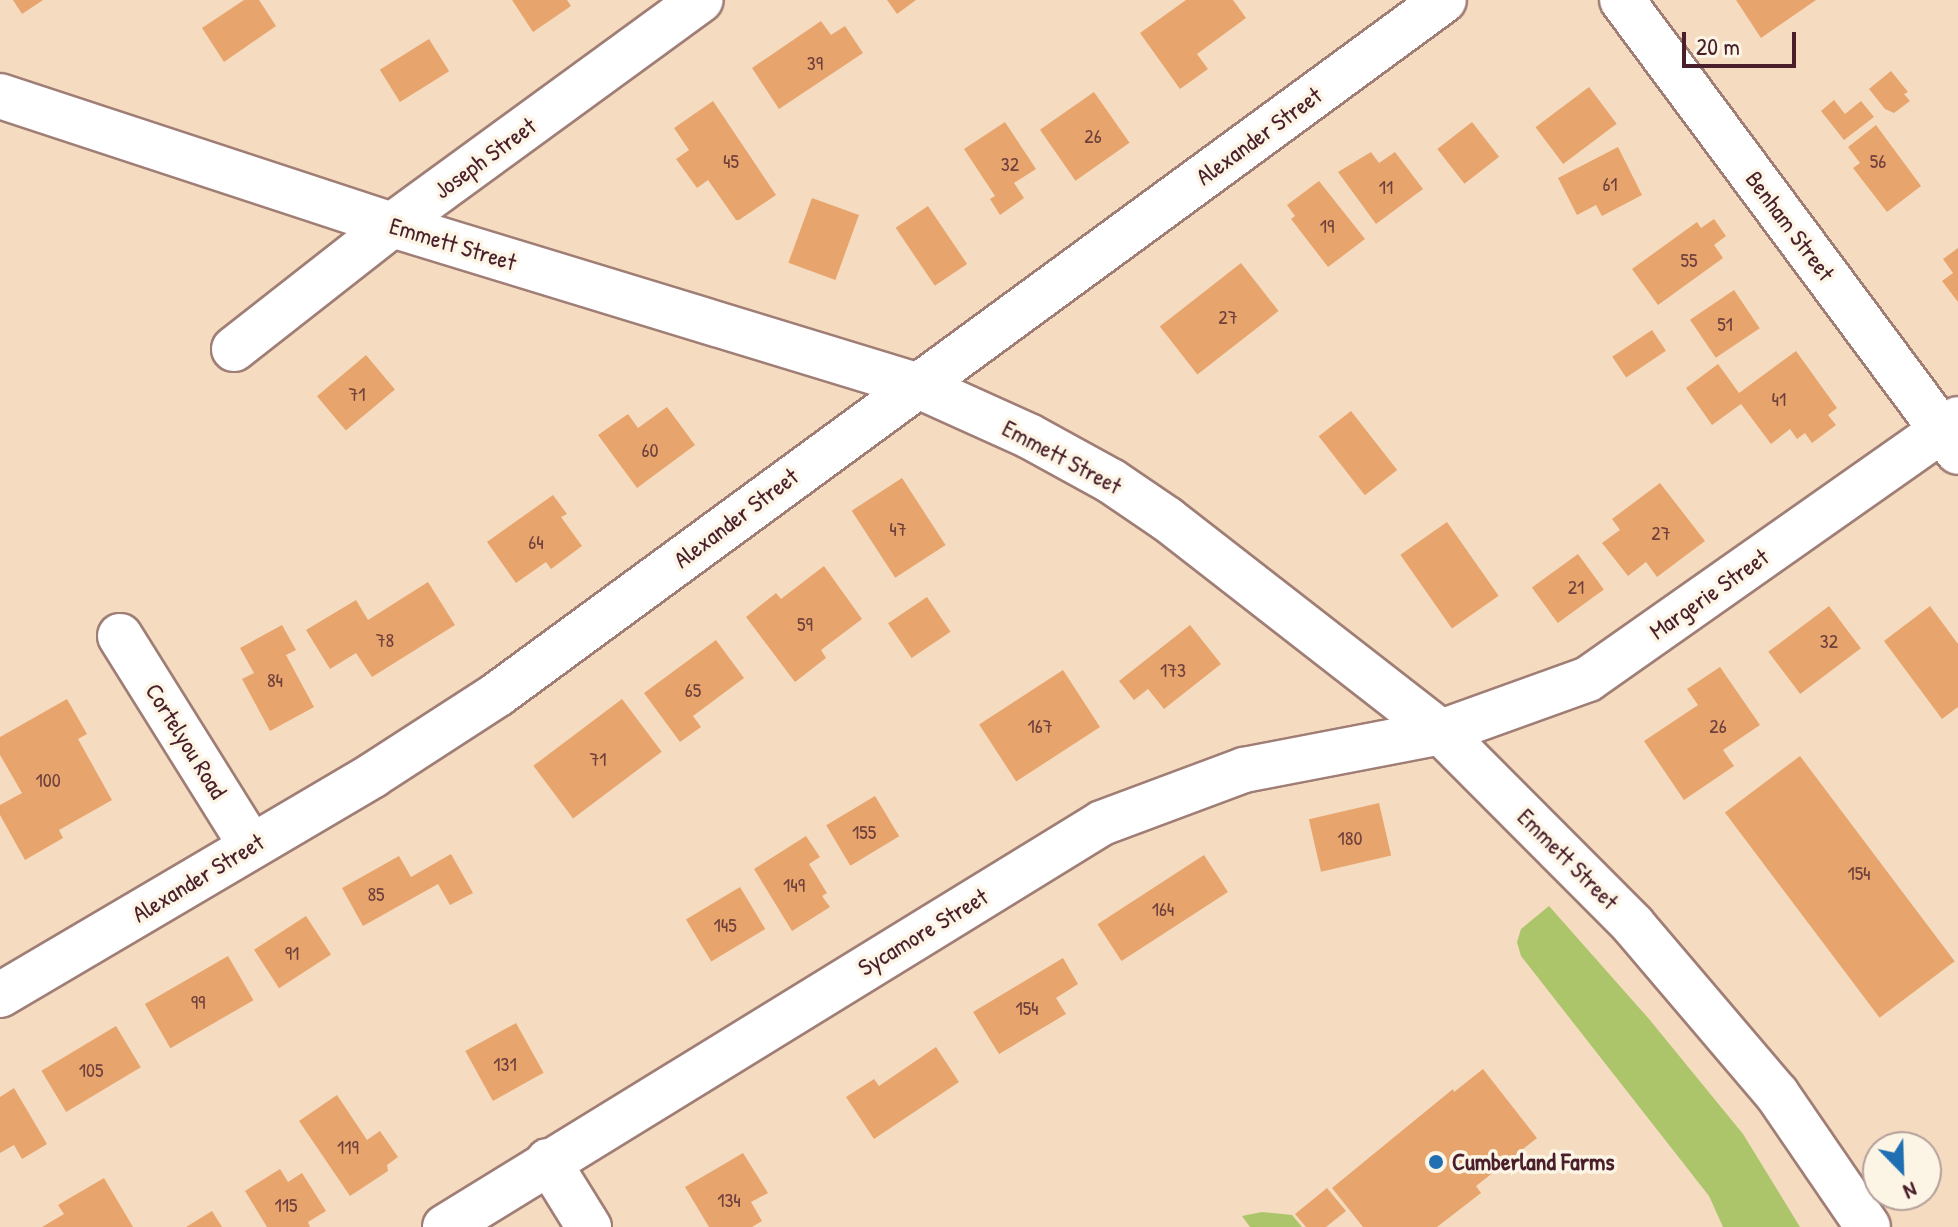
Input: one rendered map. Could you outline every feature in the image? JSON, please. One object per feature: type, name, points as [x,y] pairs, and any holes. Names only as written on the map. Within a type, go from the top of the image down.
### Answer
[{"type":"street","name":"Joseph Street","points":[[234,349],[392,225],[701,0]]},
{"type":"street","name":"Alexander Street","points":[[0,995],[373,775],[498,694],[1444,0]]},
{"type":"street","name":"Benham Street","points":[[1622,0],[1953,434]]},
{"type":"street","name":"Emmett Street","points":[[0,96],[392,225],[916,385],[1029,436],[1111,481],[1179,528],[1441,732],[1633,925],[1777,1094],[1868,1227]]},
{"type":"street","name":"Margerie Street","points":[[1441,732],[1588,679],[1953,434]]},
{"type":"street","name":"Cortelyou Road","points":[[120,636],[251,846]]},
{"type":"street","name":"Sycamore Street","points":[[445,1227],[1102,823],[1244,770],[1441,732]]},
{"type":"street","points":[[548,1161],[589,1227]]},
{"type":"green space","points":[[1549,906],[1649,1019],[1743,1134],[1800,1227],[1723,1227],[1709,1196],[1521,956],[1517,942],[1521,929]]},
{"type":"green space","points":[[1262,1212],[1292,1215],[1302,1227],[1250,1227],[1242,1216]]},
{"type":"building","points":[[13,0],[43,0],[22,14]]},
{"type":"building","points":[[244,0],[259,0],[276,26],[224,62],[202,28]]},
{"type":"building","points":[[512,0],[567,0],[571,6],[533,32]]},
{"type":"building","points":[[887,0],[916,0],[897,14]]},
{"type":"building","points":[[1186,0],[1233,0],[1246,18],[1197,54],[1208,69],[1180,89],[1140,33]]},
{"type":"building","points":[[1736,0],[1816,0],[1761,38]]},
{"type":"building","points":[[821,21],[831,35],[845,26],[863,53],[779,109],[752,68]]},
{"type":"building","points":[[429,39],[449,71],[400,102],[380,70]]},
{"type":"building","points":[[1891,71],[1908,92],[1904,94],[1910,101],[1894,113],[1885,109],[1869,89]]},
{"type":"building","points":[[1589,87],[1617,124],[1563,164],[1535,127]]},
{"type":"building","points":[[1094,92],[1130,143],[1075,181],[1040,130]]},
{"type":"building","points":[[1834,100],[1845,114],[1861,101],[1874,117],[1844,140],[1821,111]]},
{"type":"building","points":[[713,101],[776,195],[739,220],[708,180],[697,188],[676,159],[689,150],[674,128]]},
{"type":"building","points":[[1005,122],[1036,169],[1014,183],[1024,198],[1000,215],[990,199],[995,196],[964,149]]},
{"type":"building","points":[[1472,122],[1499,157],[1464,184],[1437,149]]},
{"type":"building","points":[[1876,125],[1921,186],[1887,212],[1853,168],[1860,163],[1848,147]]},
{"type":"building","points":[[1618,147],[1642,195],[1602,216],[1596,205],[1577,215],[1558,178]]},
{"type":"building","points":[[1371,152],[1379,163],[1395,152],[1423,189],[1376,224],[1338,172]]},
{"type":"building","points":[[1319,181],[1365,239],[1328,267],[1291,219],[1295,216],[1287,205]]},
{"type":"building","points":[[812,198],[859,215],[835,280],[788,263]]},
{"type":"building","points":[[928,206],[967,264],[935,286],[896,228]]},
{"type":"building","points":[[1714,219],[1726,236],[1714,245],[1723,258],[1658,305],[1632,269],[1697,222],[1701,228]]},
{"type":"building","points":[[1958,248],[1958,302],[1942,281],[1953,273],[1943,259]]},
{"type":"building","points":[[1241,263],[1279,311],[1197,374],[1160,326]]},
{"type":"building","points":[[1734,290],[1760,328],[1716,358],[1690,320]]},
{"type":"building","points":[[1652,330],[1666,351],[1626,378],[1612,357]]},
{"type":"building","points":[[1796,351],[1837,408],[1828,415],[1836,425],[1812,443],[1805,433],[1797,439],[1790,429],[1771,444],[1741,404],[1712,425],[1686,388],[1718,364],[1739,393]]},
{"type":"building","points":[[366,355],[395,389],[346,431],[317,396]]},
{"type":"building","points":[[667,407],[695,445],[637,488],[598,435],[628,414],[638,428]]},
{"type":"building","points":[[1351,411],[1397,470],[1365,495],[1319,436]]},
{"type":"building","points":[[902,478],[946,545],[895,578],[852,511]]},
{"type":"building","points":[[1660,483],[1705,541],[1657,577],[1646,562],[1628,576],[1602,543],[1620,530],[1612,519]]},
{"type":"building","points":[[553,495],[567,514],[561,517],[582,546],[551,569],[546,562],[516,583],[487,542]]},
{"type":"building","points":[[1447,522],[1499,596],[1452,628],[1400,555]]},
{"type":"building","points":[[1578,554],[1604,590],[1558,623],[1532,588]]},
{"type":"building","points":[[824,566],[862,619],[821,650],[826,658],[795,682],[746,617],[776,593],[781,599]]},
{"type":"building","points":[[428,582],[455,625],[372,677],[356,653],[330,669],[306,630],[356,600],[368,620]]},
{"type":"building","points":[[927,597],[950,632],[912,658],[888,623]]},
{"type":"building","points":[[1829,606],[1861,648],[1800,694],[1768,652]]},
{"type":"building","points":[[1930,606],[1958,644],[1958,707],[1942,719],[1884,641]]},
{"type":"building","points":[[282,625],[296,650],[286,655],[314,707],[270,731],[242,679],[254,673],[240,648]]},
{"type":"building","points":[[1190,625],[1221,664],[1164,709],[1148,689],[1134,700],[1119,681]]},
{"type":"building","points":[[716,640],[744,678],[693,716],[701,727],[680,742],[644,693]]},
{"type":"building","points":[[1720,667],[1760,725],[1723,750],[1734,766],[1684,800],[1644,741],[1698,705],[1687,689]]},
{"type":"building","points":[[1063,670],[1100,727],[1016,781],[979,724]]},
{"type":"building","points":[[67,699],[87,734],[78,739],[112,800],[59,830],[63,838],[25,860],[0,815],[0,805],[22,793],[0,755],[0,737]]},
{"type":"building","points":[[622,699],[662,752],[573,819],[533,766]]},
{"type":"building","points":[[1800,756],[1955,961],[1880,1018],[1725,813]]},
{"type":"building","points":[[875,796],[899,836],[850,866],[826,825]]},
{"type":"building","points":[[1379,803],[1391,856],[1321,872],[1309,819]]},
{"type":"building","points":[[806,836],[820,857],[809,864],[827,893],[822,896],[830,907],[792,931],[754,869]]},
{"type":"building","points":[[451,854],[473,893],[450,905],[438,884],[363,926],[342,888],[399,856],[411,877]]},
{"type":"building","points":[[1204,855],[1228,892],[1121,961],[1097,924]]},
{"type":"building","points":[[740,887],[765,929],[711,961],[686,919]]},
{"type":"building","points":[[306,916],[331,955],[279,988],[254,950]]},
{"type":"building","points":[[228,956],[254,1000],[170,1048],[145,1004]]},
{"type":"building","points":[[1063,958],[1078,984],[1056,998],[1066,1014],[999,1054],[973,1012]]},
{"type":"building","points":[[516,1023],[544,1073],[493,1101],[465,1051]]},
{"type":"building","points":[[116,1026],[141,1067],[66,1112],[41,1071]]},
{"type":"building","points":[[936,1047],[959,1082],[874,1139],[846,1097],[874,1079],[879,1086]]},
{"type":"building","name":"Cumberland Farms","points":[[1483,1069],[1537,1138],[1476,1186],[1481,1193],[1437,1227],[1363,1227],[1332,1188],[1453,1089],[1454,1092]]},
{"type":"building","points":[[14,1088],[47,1144],[22,1159],[14,1145],[0,1153],[0,1097]]},
{"type":"building","points":[[337,1095],[367,1140],[380,1131],[398,1157],[387,1165],[388,1171],[350,1196],[299,1121]]},
{"type":"building","points":[[743,1153],[768,1193],[751,1202],[762,1221],[752,1227],[709,1227],[685,1187]]},
{"type":"building","points":[[280,1169],[288,1182],[302,1173],[326,1211],[308,1222],[310,1227],[267,1227],[245,1191]]},
{"type":"building","points":[[104,1178],[133,1227],[42,1227],[64,1214],[58,1205]]},
{"type":"building","points":[[1327,1188],[1346,1211],[1326,1227],[1306,1227],[1295,1214]]},
{"type":"building","points":[[212,1211],[222,1227],[186,1227]]},
{"type":"place","name":"Cumberland Farms","points":[[1436,1162]]}]
